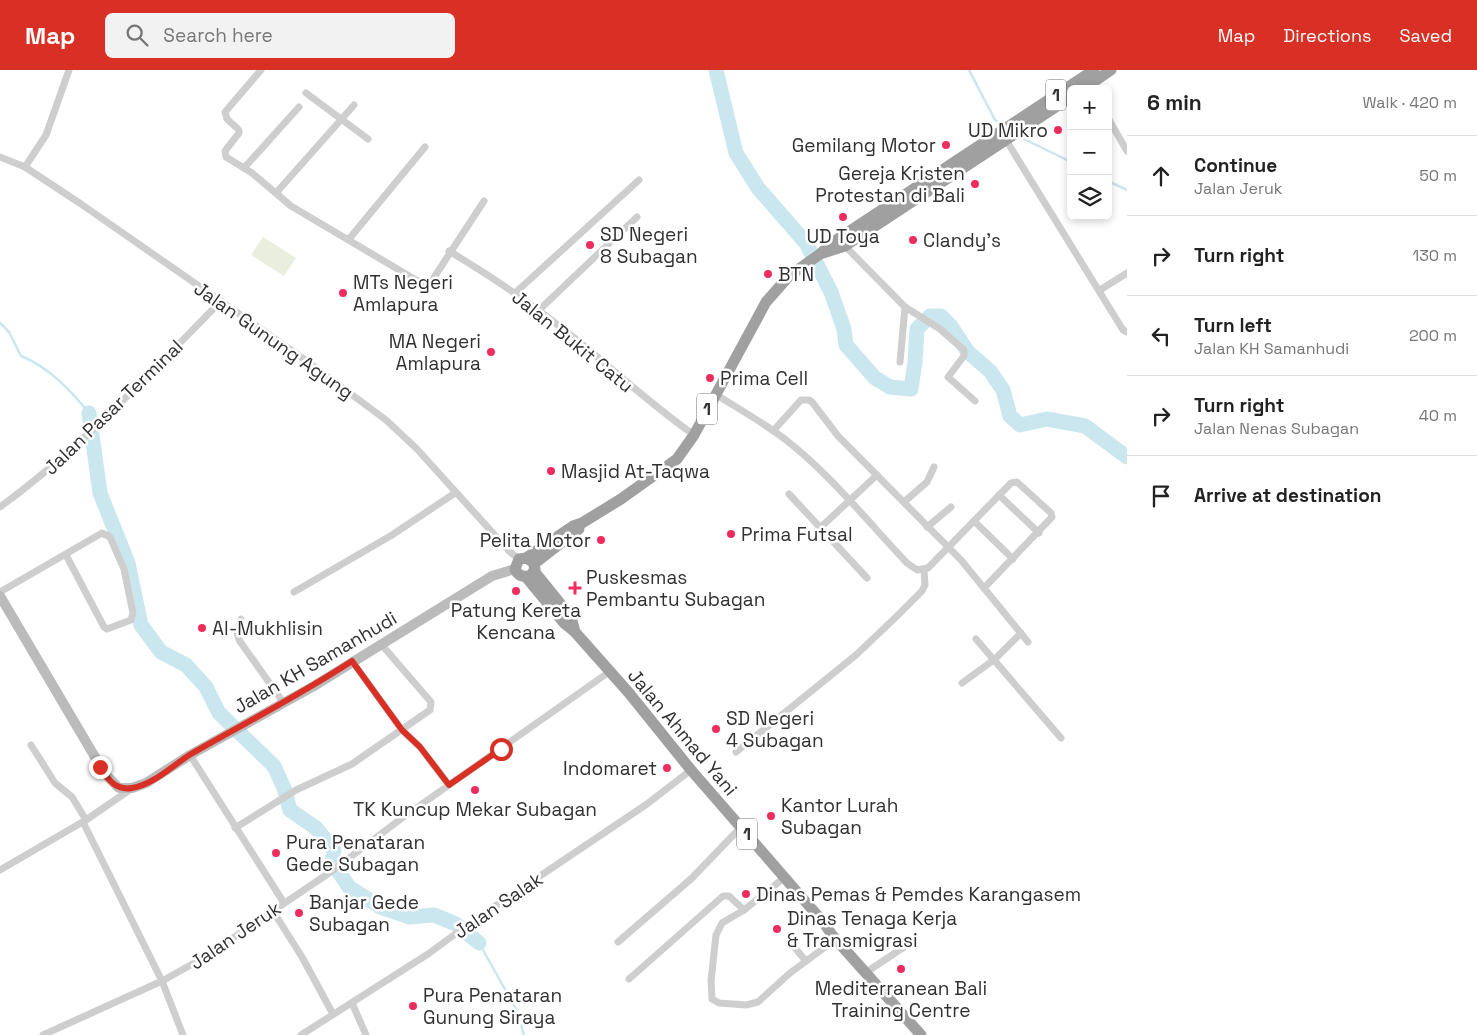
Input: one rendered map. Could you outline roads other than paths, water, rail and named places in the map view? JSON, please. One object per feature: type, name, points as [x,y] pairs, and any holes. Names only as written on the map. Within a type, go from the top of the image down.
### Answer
[{"type":"highway","name":"1","points":[[1006,137],[833,242],[821,253],[845,246],[1006,137],[1094,70]]},
{"type":"highway","name":"1","points":[[1092,85],[1111,70]]},
{"type":"highway","name":"1","points":[[1024,122],[1067,99]]},
{"type":"highway","name":"1","points":[[526,566],[578,530],[582,523],[667,468],[684,451],[766,302],[780,284],[801,266],[820,254]]},
{"type":"highway","name":"Jalan Ahmad Yani","points":[[526,566],[571,617],[575,632],[918,1034]]},
{"type":"main road","name":"Jalan KH Samanhudi","points":[[132,788],[146,783],[190,755],[314,686],[492,576],[526,566]]},
{"type":"main road","points":[[0,594],[104,774],[119,788],[132,788]]},
{"type":"street","points":[[25,167],[46,135],[69,70]]},
{"type":"street","points":[[261,70],[225,112],[227,119],[238,127],[240,133],[224,154],[291,206],[350,239],[416,280],[426,284],[433,278],[449,251],[484,201]]},
{"type":"street","points":[[306,93],[368,139]]},
{"type":"street","points":[[276,193],[354,105]]},
{"type":"street","points":[[244,168],[299,108]]},
{"type":"street","points":[[1112,125],[1127,151]]},
{"type":"street","points":[[1006,137],[1123,330],[1127,332]]},
{"type":"street","points":[[350,239],[426,147]]},
{"type":"street","name":"Jalan Gunung Agung","points":[[0,157],[25,167],[304,359],[386,420],[417,449],[455,493],[526,566]]},
{"type":"street","points":[[515,293],[639,180]]},
{"type":"street","points":[[538,311],[637,217]]},
{"type":"street","points":[[845,246],[905,306],[940,329],[961,346],[965,353],[949,373],[949,380],[975,401]]},
{"type":"street","name":"Jalan Bukit Catu","points":[[449,251],[515,293],[578,341],[652,404],[694,435]]},
{"type":"street","points":[[1100,290],[1127,273]]},
{"type":"street","name":"Jalan Pasar Terminal","points":[[0,507],[41,477],[95,428],[221,301]]},
{"type":"street","points":[[900,362],[905,306]]},
{"type":"street","points":[[715,394],[773,431],[797,449],[849,500],[907,563],[917,570],[924,570],[1010,484],[1017,482],[1051,512],[1051,519],[984,588]]},
{"type":"street","points":[[773,431],[801,400],[808,400],[838,436],[949,547],[1028,642]]},
{"type":"street","points":[[904,502],[927,482],[934,467]]},
{"type":"street","points":[[821,527],[877,475]]},
{"type":"street","points":[[294,592],[392,535],[455,493]]},
{"type":"street","points":[[789,494],[867,578]]},
{"type":"street","points":[[1000,495],[1039,533]]},
{"type":"street","points":[[927,527],[950,507]]},
{"type":"street","points":[[974,521],[1013,559]]},
{"type":"street","points":[[0,594],[102,533],[110,537],[124,568],[133,613],[131,620],[112,629],[104,627],[66,555]]},
{"type":"street","points":[[736,752],[856,655],[904,609],[922,591],[925,585],[924,570]]},
{"type":"street","points":[[241,619],[237,632],[239,640],[283,702]]},
{"type":"street","points":[[962,683],[995,659],[1020,633]]},
{"type":"street","points":[[976,639],[1061,738]]},
{"type":"street","points":[[235,828],[296,790],[352,764],[430,710],[431,702],[381,644]]},
{"type":"street","points":[[352,661],[402,730],[420,747],[449,785]]},
{"type":"street","name":"Jalan Jeruk","points":[[43,1035],[162,981],[205,957],[332,871],[449,785],[610,672]]},
{"type":"street","points":[[31,745],[55,783],[72,797],[162,981],[182,1035]]},
{"type":"street","points":[[190,755],[284,903]]},
{"type":"street","name":"Jalan Salak","points":[[301,1035],[428,954],[455,933],[647,804],[692,770]]},
{"type":"street","points":[[0,870],[84,821],[132,788]]},
{"type":"street","points":[[618,942],[692,878],[741,827]]},
{"type":"street","points":[[784,878],[744,910],[722,923],[718,929],[711,981],[711,996],[714,1001],[746,1005],[758,1002],[806,961],[836,939]]},
{"type":"street","points":[[629,978],[723,896],[729,896],[744,910]]},
{"type":"street","points":[[273,911],[302,957],[333,1014]]},
{"type":"street","points":[[790,942],[806,961]]},
{"type":"street","points":[[865,973],[904,947]]},
{"type":"street","points":[[352,1003],[366,1035]]},
{"type":"waterway","points":[[716,70],[736,153],[758,188],[806,243],[831,292],[844,329],[846,345],[875,378],[890,387],[911,389],[917,329],[930,316],[941,316],[950,325],[968,352],[990,371],[1003,390],[1010,416],[1020,425],[1047,419],[1085,426],[1127,457]]},
{"type":"waterway","points":[[969,70],[995,120],[1003,125]]},
{"type":"waterway","points":[[1018,136],[1067,160]]},
{"type":"waterway","points":[[1112,183],[1127,190]]},
{"type":"waterway","points":[[0,323],[9,332],[21,356],[50,373],[75,396],[89,413]]},
{"type":"waterway","points":[[89,413],[100,493],[128,563],[141,625],[161,652],[186,665],[206,687],[219,713],[274,766],[284,788],[290,810],[316,828],[334,850],[332,862],[349,887],[380,907],[409,917],[434,915],[456,924],[479,943]]},
{"type":"waterway","points":[[479,943],[516,1009],[524,1035]]},
{"type":"place","name":"UD Mikro","points":[[1058,130]]},
{"type":"place","name":"Gemilang Motor","points":[[946,145]]},
{"type":"place","name":"Gereja Kristen Protestan di Bali","points":[[975,184]]},
{"type":"place","name":"UD Toya","points":[[843,217]]},
{"type":"place","name":"Clandy's","points":[[913,240]]},
{"type":"place","name":"SD Negeri 8 Subagan","points":[[590,245]]},
{"type":"place","name":"BTN","points":[[768,274]]},
{"type":"place","name":"MTs Negeri Amlapura","points":[[343,293]]},
{"type":"place","name":"MA Negeri Amlapura","points":[[491,352]]},
{"type":"place","name":"Prima Cell","points":[[710,378]]},
{"type":"place","name":"Masjid At-Taqwa","points":[[551,471]]},
{"type":"place","name":"Prima Futsal","points":[[731,534]]},
{"type":"place","name":"Pelita Motor","points":[[601,540]]},
{"type":"place","name":"Puskesmas Pembantu Subagan","points":[[575,588]]},
{"type":"place","name":"Patung Kereta Kencana","points":[[516,591]]},
{"type":"place","name":"Al-Mukhlisin","points":[[202,628]]},
{"type":"place","name":"SD Negeri 4 Subagan","points":[[716,729]]},
{"type":"place","name":"Indomaret","points":[[667,768]]},
{"type":"place","name":"TK Kuncup Mekar Subagan","points":[[475,790]]},
{"type":"place","name":"Kantor Lurah Subagan","points":[[771,816]]},
{"type":"place","name":"Pura Penataran Gede Subagan","points":[[276,853]]},
{"type":"place","name":"Dinas Pemas & Pemdes Karangasem","points":[[746,894]]},
{"type":"place","name":"Banjar Gede Subagan","points":[[299,913]]},
{"type":"place","name":"Dinas Tenaga Kerja & Transmigrasi","points":[[777,929]]},
{"type":"place","name":"Mediterranean Bali Training Centre","points":[[901,969]]},
{"type":"place","name":"Pura Penataran Gunung Siraya","points":[[413,1006]]}]
